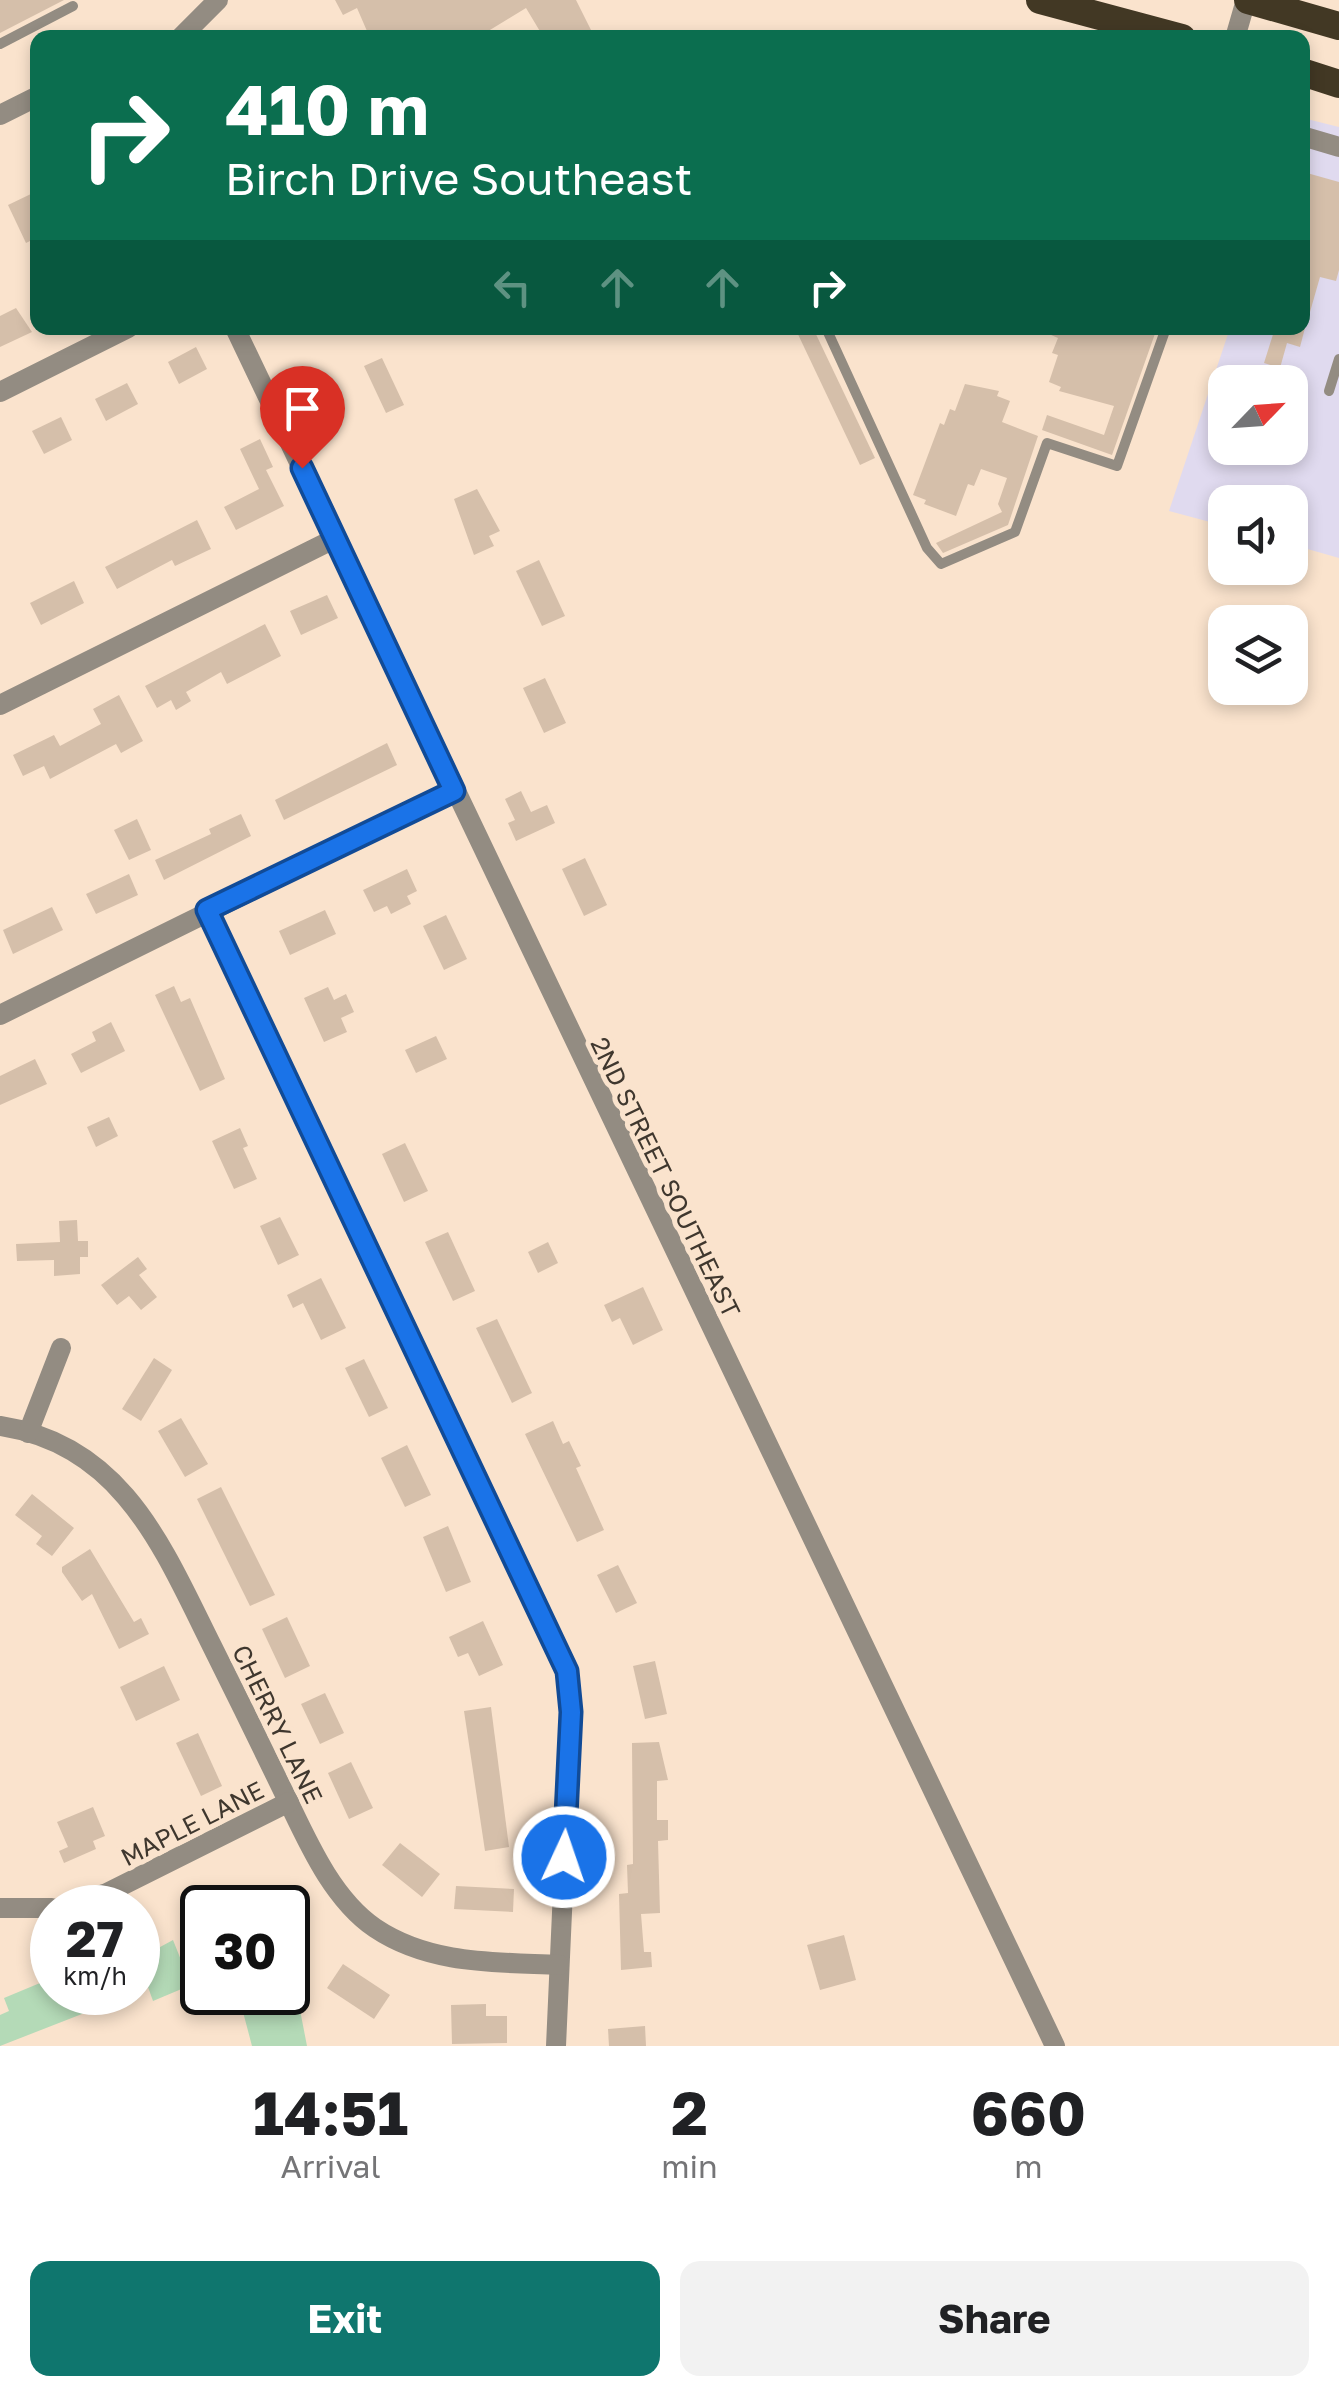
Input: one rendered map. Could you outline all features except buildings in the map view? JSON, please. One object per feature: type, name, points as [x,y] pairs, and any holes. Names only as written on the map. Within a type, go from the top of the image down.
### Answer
[{"type":"highway","points":[[1040,0],[1152,30]]},
{"type":"highway","points":[[1247,0],[1339,26]]},
{"type":"highway","points":[[1310,75],[1339,84]]},
{"type":"street","points":[[188,30],[218,0]]},
{"type":"street","points":[[1238,30],[1247,0]]},
{"type":"street","points":[[0,114],[30,100]]},
{"type":"street","points":[[1310,138],[1339,147]]},
{"type":"street","points":[[0,392],[114,335]]},
{"type":"street","name":"2ND STREET SOUTHEAST","points":[[238,335],[1054,2046]]},
{"type":"street","points":[[0,705],[336,538]]},
{"type":"street","points":[[0,1015],[454,791]]},
{"type":"street","points":[[207,910],[567,1671],[571,1712],[556,2046]]},
{"type":"street","points":[[28,1433],[61,1348]]},
{"type":"street","name":"CHERRY LANE","points":[[0,1426],[28,1433],[78,1455],[139,1509],[171,1564],[332,1883],[373,1926],[424,1952],[451,1959],[559,1965]]},
{"type":"street","name":"MAPLE LANE","points":[[123,1885],[289,1802]]},
{"type":"street","points":[[0,1908],[30,1908]]},
{"type":"lane","points":[[0,44],[73,6]]},
{"type":"lane","points":[[829,335],[927,548],[941,564],[1015,532],[1047,443],[1116,466],[1163,335]]},
{"type":"lane","points":[[1330,391],[1339,359]]},
{"type":"shaded area","points":[[1310,120],[1339,127],[1339,558],[1308,549],[1308,485],[1208,485],[1208,521],[1169,511],[1208,394],[1208,465],[1308,465],[1308,365],[1218,365],[1228,335],[1310,335]]},
{"type":"green space","points":[[173,1940],[180,1958],[180,1990],[160,1998],[160,1947]]},
{"type":"green space","points":[[30,1987],[30,2015],[79,2015],[0,2046],[0,2015],[9,2011],[4,1998]]},
{"type":"green space","points":[[244,2015],[301,2015],[307,2046],[252,2046]]},
{"type":"route","points":[[302,468],[454,791],[207,910],[567,1671],[571,1712],[564,1857]]}]
